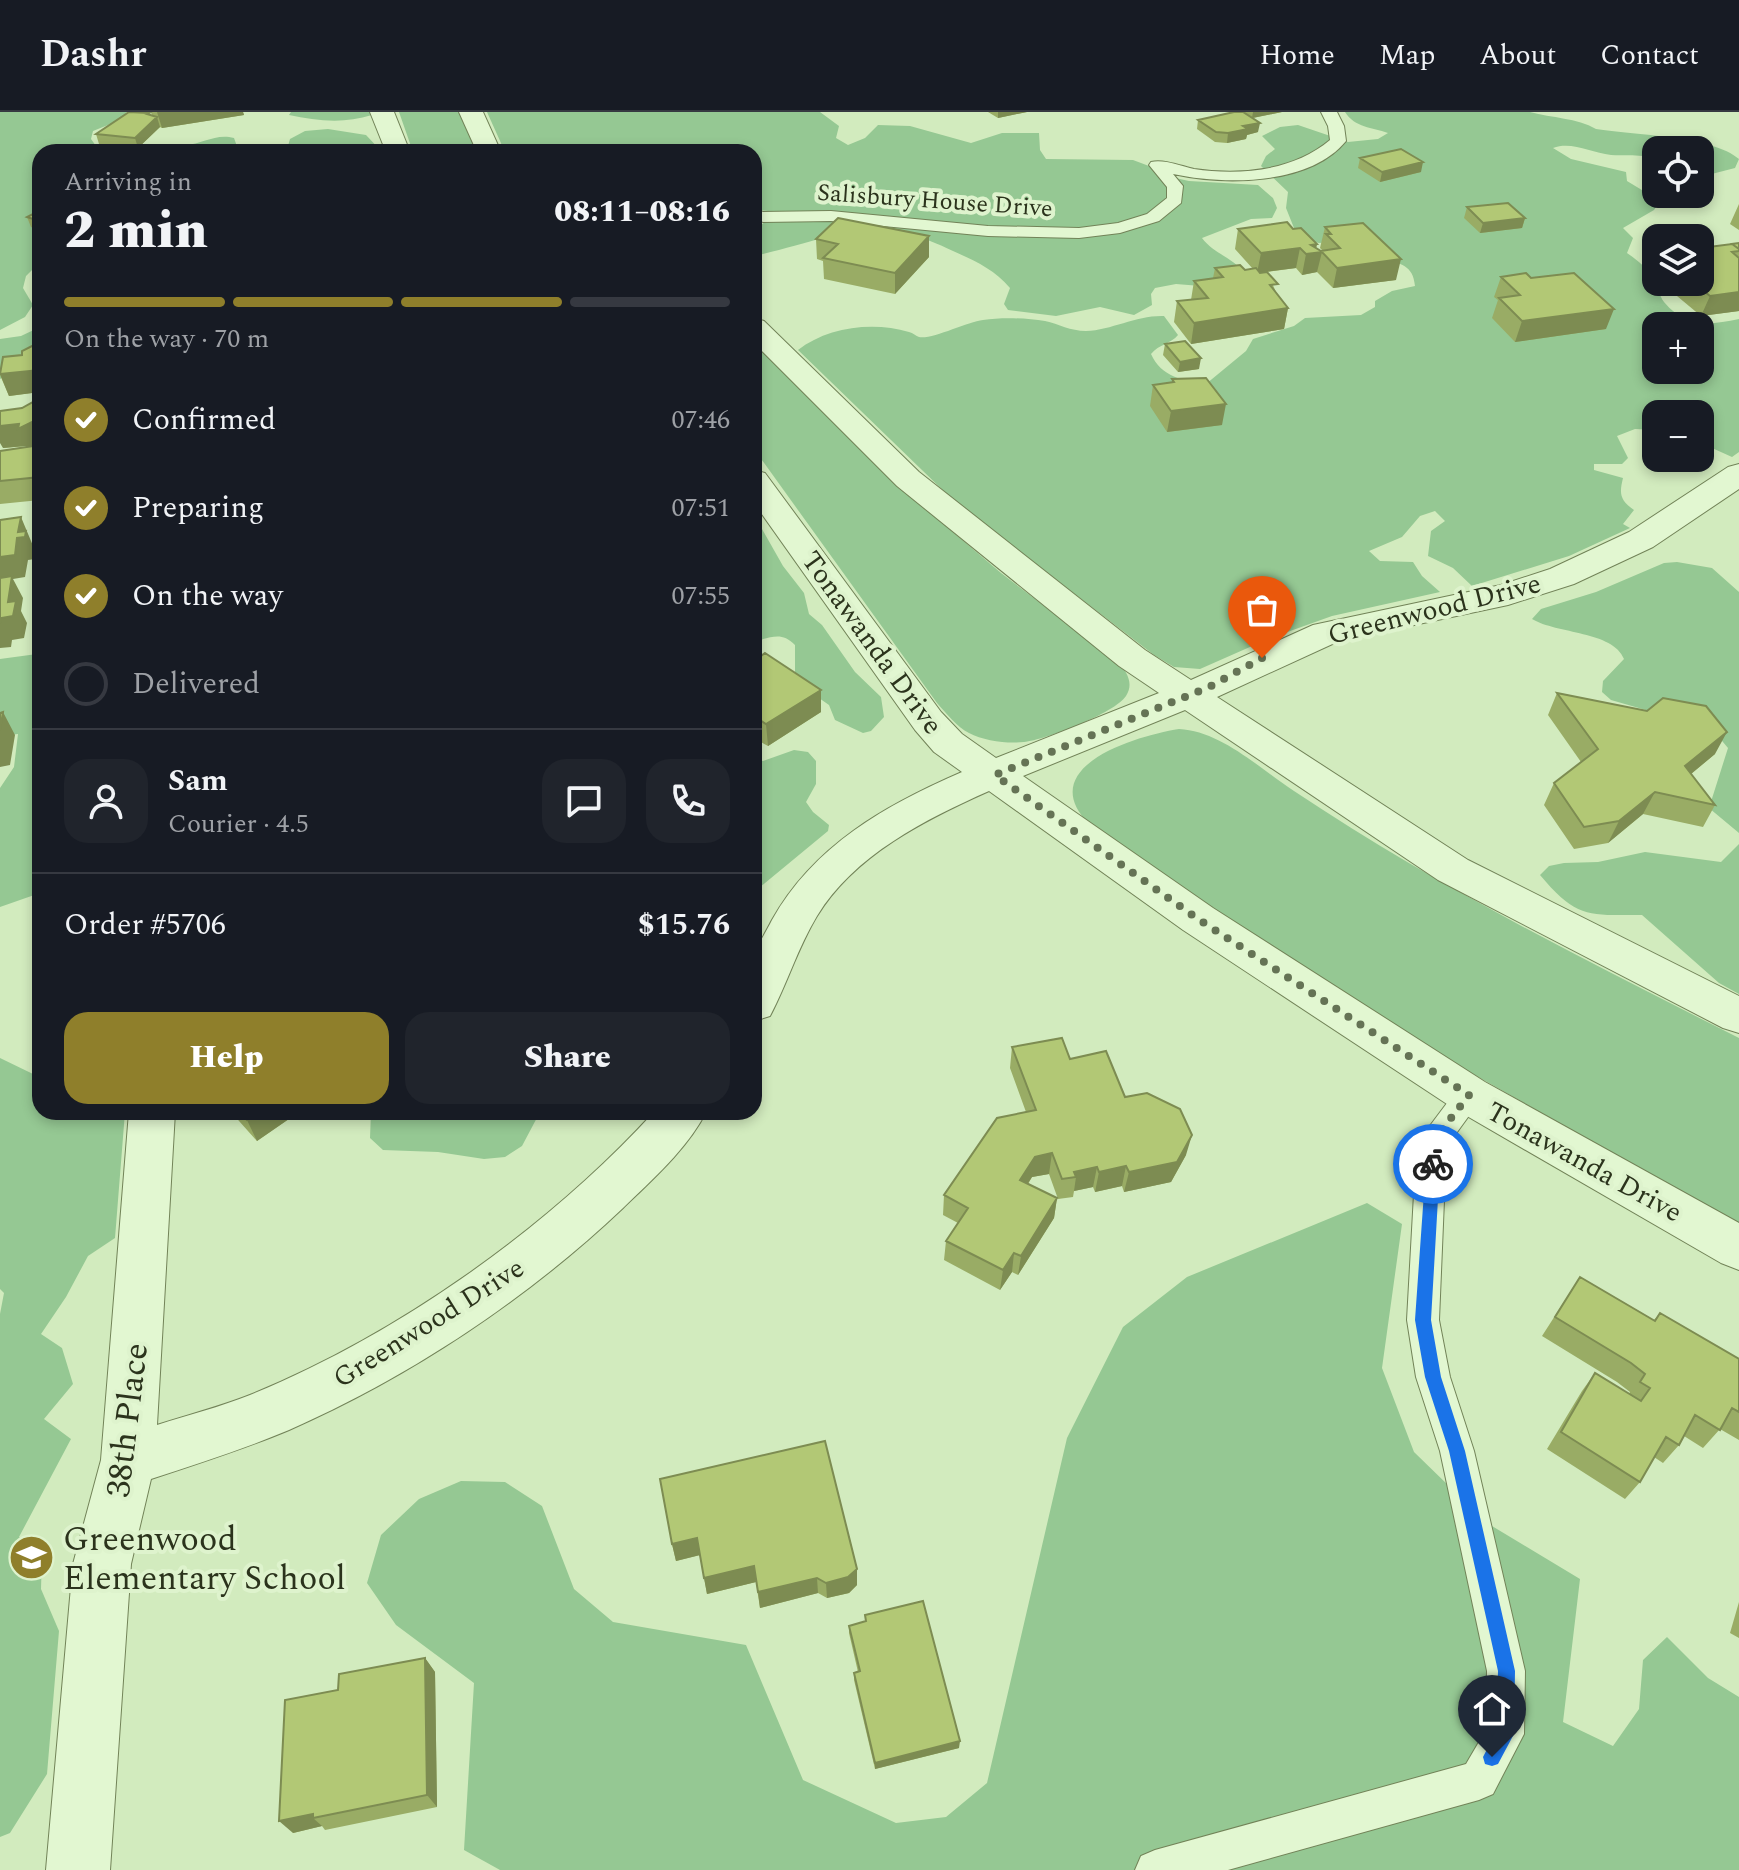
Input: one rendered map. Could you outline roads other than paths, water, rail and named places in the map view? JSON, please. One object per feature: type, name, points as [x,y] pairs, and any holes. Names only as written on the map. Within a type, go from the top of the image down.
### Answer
[{"type":"street","points":[[382,112],[395,144]]},
{"type":"street","points":[[471,112],[485,144]]},
{"type":"street","points":[[762,335],[908,479],[1132,658],[1453,870],[1739,1016]]},
{"type":"street","name":"Greenwood Drive","points":[[762,987],[790,927],[821,880],[878,832],[931,802],[1188,695],[1262,658],[1325,633],[1390,616],[1533,587],[1603,560],[1648,539],[1693,510],[1739,474]]},
{"type":"street","name":"Tonawanda Drive","points":[[762,491],[928,721],[948,743],[1198,919],[1469,1095],[1739,1248]]},
{"type":"street","name":"38th Place","points":[[78,1870],[102,1564],[128,1460],[151,1120]]},
{"type":"street","name":"Greenwood Drive","points":[[128,1460],[254,1418],[328,1385],[499,1284],[573,1226],[642,1160],[676,1120]]},
{"type":"lane","name":"Salisbury House Drive","points":[[762,217],[830,216],[997,233],[1077,232],[1137,223],[1158,216],[1175,200],[1175,186],[1157,165],[1217,178],[1279,172],[1315,157],[1338,141],[1336,126],[1329,112]]},
{"type":"lane","points":[[1155,1870],[1479,1780],[1505,1734],[1506,1671],[1457,1451],[1433,1377],[1423,1320],[1430,1176],[1441,1131],[1469,1095]]},
{"type":"place","name":"Greenwood Elementary School","points":[[32,1558]]}]
